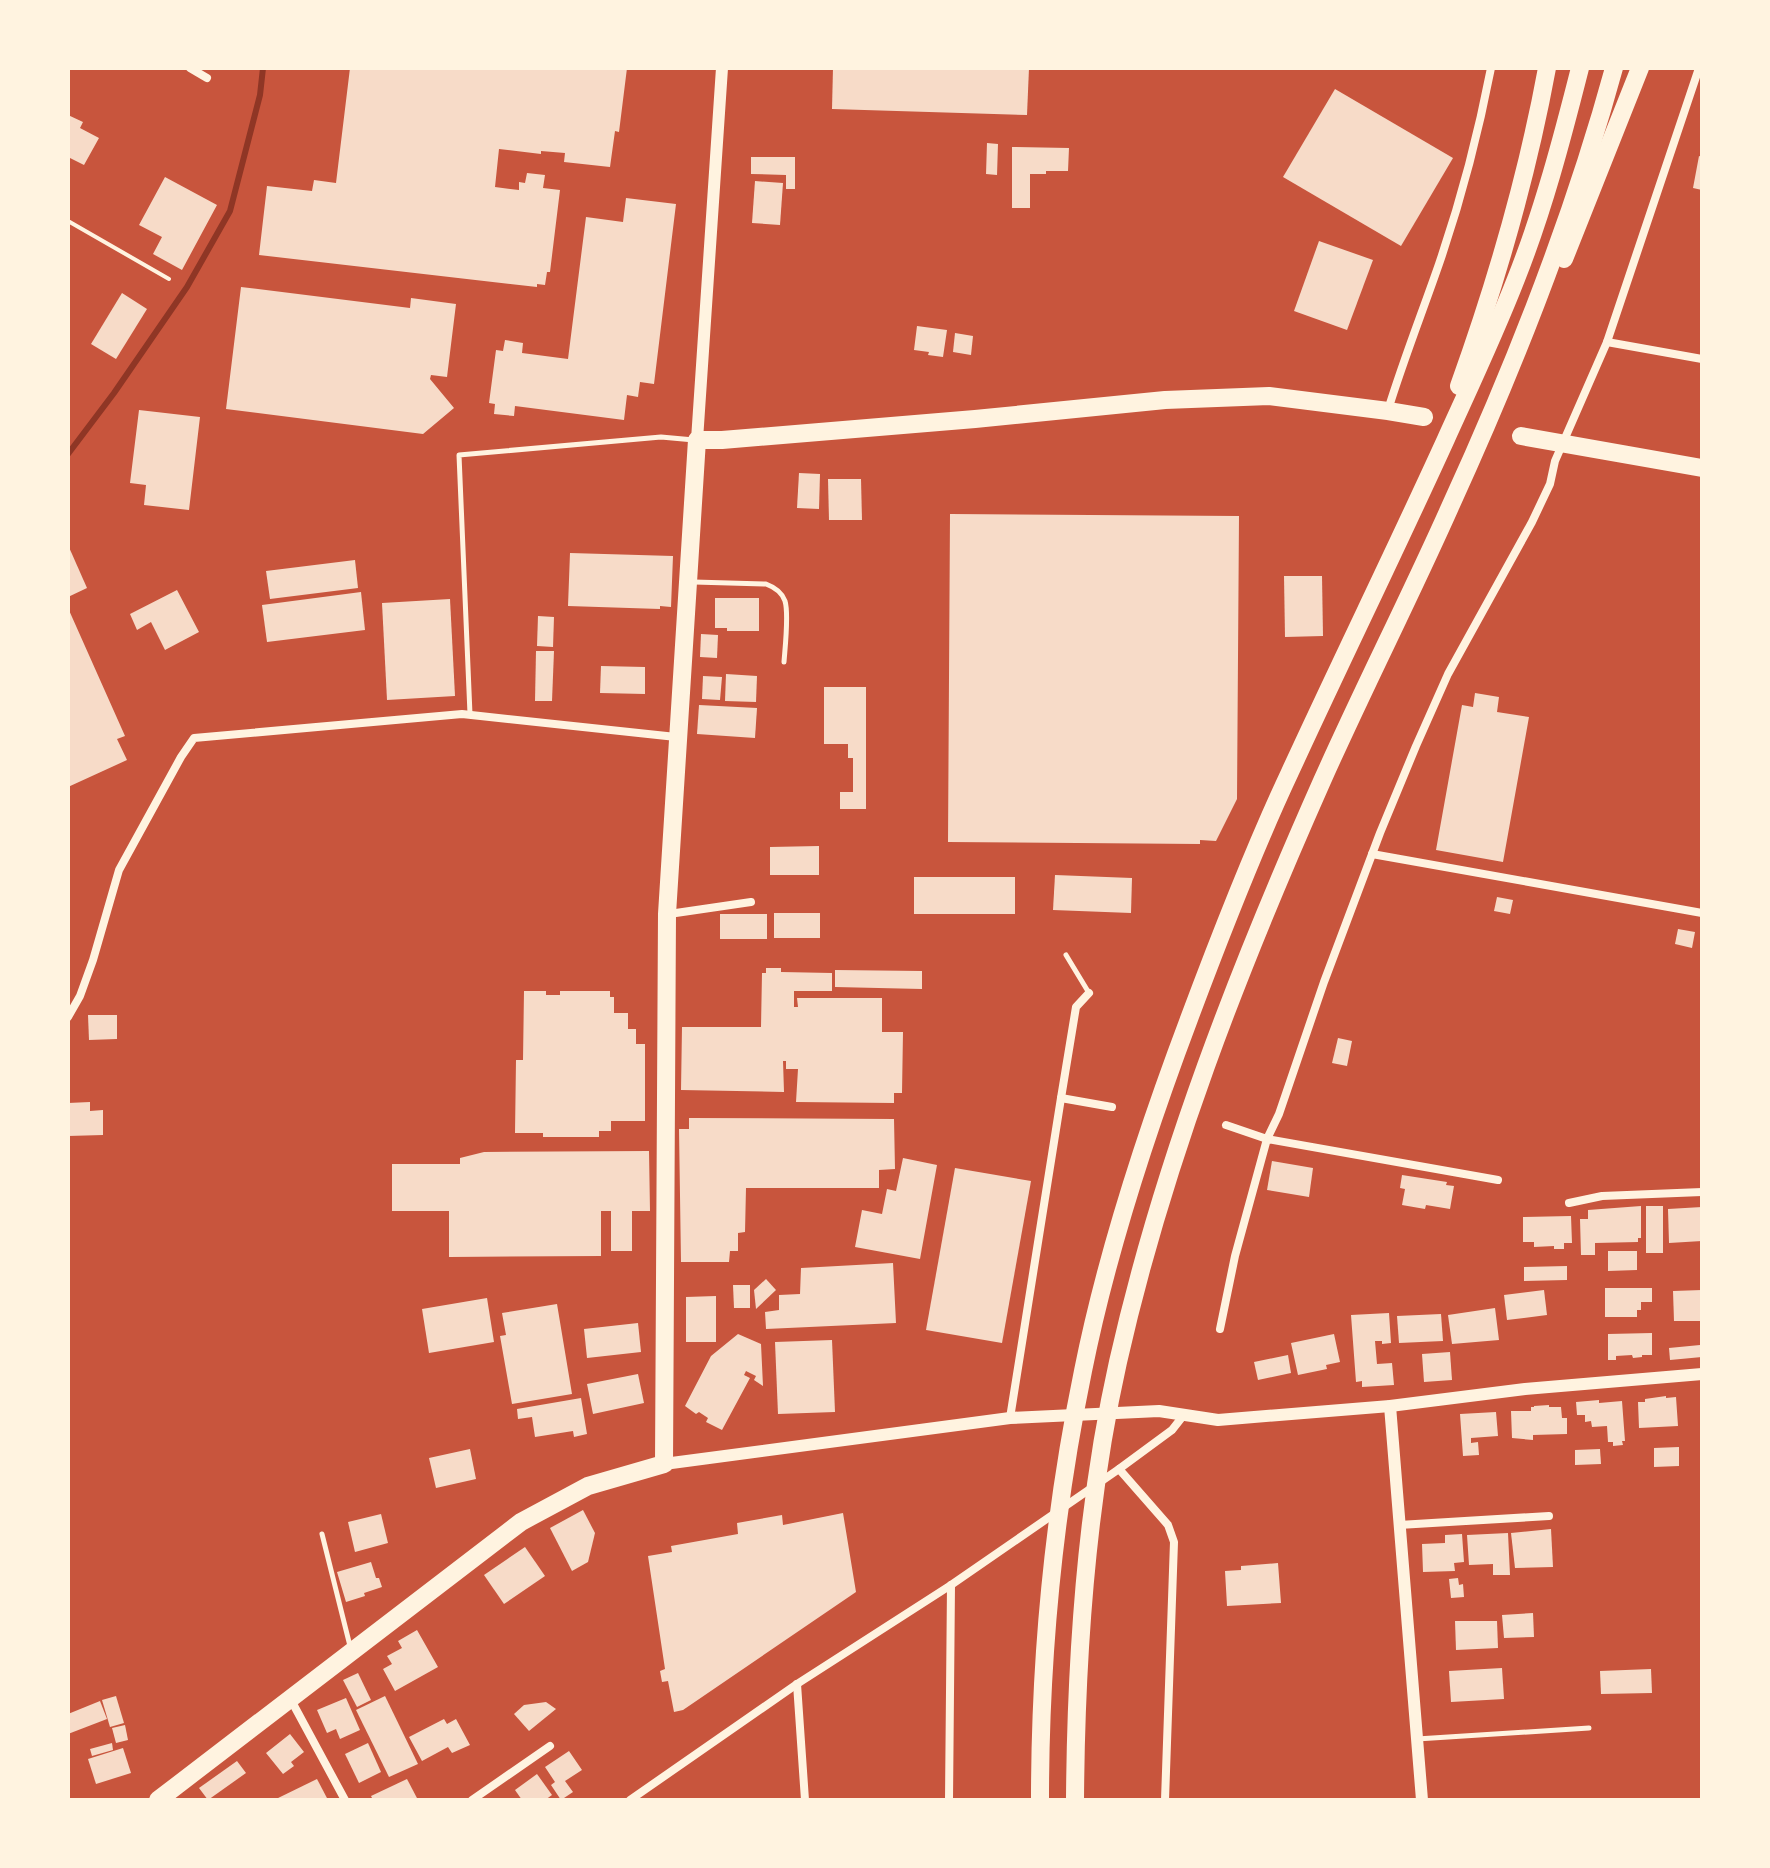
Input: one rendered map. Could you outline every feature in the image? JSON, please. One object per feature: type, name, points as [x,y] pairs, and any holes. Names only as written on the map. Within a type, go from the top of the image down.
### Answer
[{"type":"highway","points":[[1396,550],[1452,406],[1493,286],[1524,176],[1547,68]]},
{"type":"highway","points":[[1040,1800],[1045,1649],[1054,1538],[1083,1366],[1141,1153],[1209,964],[1288,775],[1396,550],[1517,278],[1561,142],[1580,68]]},
{"type":"highway","points":[[1451,507],[1553,258],[1614,68]]},
{"type":"highway","points":[[1075,1800],[1079,1665],[1091,1516],[1117,1364],[1141,1269],[1171,1171],[1203,1076],[1281,876],[1451,507],[1506,397],[1640,68]]},
{"type":"highway","points":[[158,1800],[521,1522],[588,1486],[664,1464],[667,914],[697,440],[944,422],[1165,400],[1269,396],[1424,417]]},
{"type":"highway","points":[[1521,436],[1702,468]]},
{"type":"street","points":[[190,68],[207,78]]},
{"type":"street","points":[[697,440],[722,68]]},
{"type":"street","points":[[1388,411],[1470,163],[1491,68]]},
{"type":"street","points":[[1220,1329],[1235,1256],[1267,1139],[1279,1114],[1372,854],[1448,674],[1550,484],[1562,443],[1607,342],[1699,68]]},
{"type":"street","points":[[1607,342],[1702,359]]},
{"type":"street","points":[[68,1017],[80,996],[93,960],[119,870],[194,738],[470,714],[677,737]]},
{"type":"street","points":[[1372,854],[1702,913]]},
{"type":"street","points":[[667,914],[751,902]]},
{"type":"street","points":[[1010,1418],[1076,1007],[1089,993]]},
{"type":"street","points":[[1061,1098],[1112,1107]]},
{"type":"street","points":[[1226,1125],[1267,1139],[1498,1180]]},
{"type":"street","points":[[1569,1203],[1602,1196],[1702,1192]]},
{"type":"street","points":[[664,1464],[1010,1418],[1159,1411],[1218,1420],[1702,1374]]},
{"type":"street","points":[[1390,1406],[1422,1800]]},
{"type":"street","points":[[630,1800],[797,1684],[951,1585],[1096,1485],[1172,1430],[1183,1416]]},
{"type":"street","points":[[1119,1469],[1168,1525],[1174,1542],[1165,1800]]},
{"type":"street","points":[[1399,1525],[1549,1516]]},
{"type":"street","points":[[949,1800],[951,1585]]},
{"type":"street","points":[[797,1684],[805,1800]]},
{"type":"street","points":[[291,1699],[345,1800]]},
{"type":"street","points":[[472,1800],[550,1746]]},
{"type":"lane","points":[[470,714],[459,455],[661,437],[697,440]]},
{"type":"lane","points":[[689,582],[766,584],[774,587],[786,603],[784,662]]},
{"type":"lane","points":[[1066,955],[1089,993]]},
{"type":"lane","points":[[322,1534],[352,1652]]},
{"type":"lane","points":[[1416,1739],[1589,1728]]},
{"type":"path","points":[[68,221],[169,279]]},
{"type":"building","points":[[350,68],[627,68],[619,132],[615,131],[610,167],[564,162],[565,153],[541,151],[541,154],[499,149],[495,187],[519,190],[519,182],[525,183],[527,173],[545,175],[543,188],[560,190],[550,272],[547,272],[545,285],[537,284],[537,287],[259,255],[267,186],[312,191],[314,180],[336,183]]},
{"type":"building","points":[[833,68],[1029,68],[1027,115],[832,109]]},
{"type":"building","points":[[1335,89],[1453,158],[1401,246],[1283,177]]},
{"type":"building","points":[[68,115],[83,122],[80,128],[99,138],[84,165],[68,157]]},
{"type":"building","points":[[987,143],[998,144],[997,175],[986,174]]},
{"type":"building","points":[[1012,147],[1069,148],[1068,171],[1030,174],[1030,208],[1012,208]]},
{"type":"building","points":[[1699,156],[1702,157],[1702,190],[1693,188]]},
{"type":"building","points":[[751,157],[795,157],[795,189],[786,189],[786,175],[751,174]]},
{"type":"building","points":[[165,177],[217,205],[182,270],[153,254],[162,237],[139,225]]},
{"type":"building","points":[[755,181],[783,183],[780,225],[752,223]]},
{"type":"building","points":[[626,198],[676,204],[654,384],[640,382],[638,397],[627,395],[624,420],[515,406],[514,416],[494,414],[495,404],[489,403],[496,350],[503,351],[505,340],[523,343],[522,353],[568,359],[586,217],[623,222]]},
{"type":"building","points":[[1319,241],[1373,260],[1347,330],[1294,311]]},
{"type":"building","points":[[241,287],[410,308],[411,298],[456,304],[447,377],[431,375],[430,379],[454,408],[423,434],[226,409]]},
{"type":"building","points":[[122,293],[147,309],[116,359],[91,344]]},
{"type":"building","points":[[917,326],[947,330],[943,357],[914,350]]},
{"type":"building","points":[[955,333],[973,336],[971,355],[953,352]]},
{"type":"building","points":[[139,410],[200,417],[189,510],[144,505],[146,485],[130,483]]},
{"type":"building","points":[[799,473],[820,474],[819,509],[797,508]]},
{"type":"building","points":[[828,479],[861,479],[862,520],[829,520]]},
{"type":"building","points":[[950,514],[1239,516],[1237,799],[1216,841],[1200,840],[1200,844],[948,842]]},
{"type":"building","points":[[68,545],[87,588],[68,597]]},
{"type":"building","points":[[570,553],[673,556],[671,607],[568,606]]},
{"type":"building","points":[[355,560],[358,588],[270,599],[266,571]]},
{"type":"building","points":[[1284,576],[1322,576],[1323,636],[1285,637]]},
{"type":"building","points":[[177,590],[199,632],[165,650],[151,622],[137,630],[130,614]]},
{"type":"building","points":[[361,592],[365,630],[267,642],[262,605]]},
{"type":"building","points":[[715,598],[759,598],[759,631],[715,628]]},
{"type":"building","points":[[450,599],[455,696],[387,700],[382,603]]},
{"type":"building","points":[[68,608],[125,736],[117,739],[127,760],[68,787]]},
{"type":"building","points":[[538,616],[554,617],[553,647],[537,646]]},
{"type":"building","points":[[701,634],[718,635],[717,658],[700,657]]},
{"type":"building","points":[[536,651],[554,651],[552,701],[535,701]]},
{"type":"building","points":[[601,666],[645,667],[645,694],[600,693]]},
{"type":"building","points":[[726,674],[757,676],[756,702],[725,701]]},
{"type":"building","points":[[703,676],[722,677],[720,700],[702,699]]},
{"type":"building","points":[[824,687],[866,687],[866,809],[840,809],[840,792],[853,792],[853,758],[848,758],[848,744],[824,744]]},
{"type":"building","points":[[1475,693],[1499,697],[1497,712],[1529,717],[1503,862],[1436,850],[1462,705],[1473,707]]},
{"type":"building","points":[[699,705],[757,708],[755,738],[697,734]]},
{"type":"building","points":[[819,846],[819,875],[770,875],[770,847]]},
{"type":"building","points":[[1055,875],[1132,878],[1131,913],[1053,910]]},
{"type":"building","points":[[914,877],[1015,877],[1015,914],[914,914]]},
{"type":"building","points":[[1497,897],[1513,900],[1510,914],[1494,911]]},
{"type":"building","points":[[774,913],[820,913],[820,938],[774,938]]},
{"type":"building","points":[[720,914],[767,914],[767,939],[720,939]]},
{"type":"building","points":[[1678,929],[1695,932],[1692,948],[1675,944]]},
{"type":"building","points":[[766,968],[781,968],[781,972],[832,973],[832,991],[794,991],[794,1007],[798,1007],[797,998],[882,998],[882,1032],[903,1032],[902,1093],[894,1093],[894,1103],[796,1102],[798,1069],[786,1069],[786,1061],[783,1061],[784,1092],[681,1090],[682,1027],[761,1027],[762,973],[766,973]]},
{"type":"building","points":[[835,970],[922,971],[922,989],[835,987]]},
{"type":"building","points":[[524,991],[546,991],[546,995],[560,995],[560,991],[610,991],[610,997],[614,997],[614,1013],[628,1013],[628,1029],[636,1029],[636,1044],[645,1044],[645,1121],[611,1121],[611,1131],[599,1131],[599,1137],[543,1137],[543,1133],[515,1133],[516,1060],[523,1060]]},
{"type":"building","points":[[88,1015],[117,1015],[117,1039],[89,1040]]},
{"type":"building","points":[[1338,1038],[1352,1041],[1347,1066],[1332,1063]]},
{"type":"building","points":[[90,1102],[90,1111],[103,1110],[103,1135],[68,1136],[68,1103]]},
{"type":"building","points":[[689,1118],[894,1119],[895,1169],[879,1170],[879,1188],[746,1188],[745,1232],[738,1233],[738,1251],[730,1251],[729,1262],[681,1262],[679,1129],[689,1129]]},
{"type":"building","points":[[649,1151],[650,1211],[632,1211],[632,1251],[611,1251],[611,1211],[601,1211],[601,1256],[449,1257],[449,1211],[392,1211],[392,1164],[460,1164],[460,1158],[484,1152]]},
{"type":"building","points":[[903,1158],[937,1165],[920,1259],[855,1247],[862,1210],[882,1214],[887,1189],[896,1191]]},
{"type":"building","points":[[1272,1161],[1313,1168],[1309,1197],[1267,1190]]},
{"type":"building","points":[[955,1168],[1031,1181],[1002,1343],[926,1330]]},
{"type":"building","points":[[1402,1175],[1447,1182],[1446,1185],[1454,1186],[1450,1209],[1402,1205],[1405,1189],[1400,1188]]},
{"type":"building","points":[[1641,1206],[1641,1238],[1638,1242],[1595,1243],[1595,1255],[1581,1255],[1580,1219],[1588,1219],[1588,1210]]},
{"type":"building","points":[[1646,1206],[1663,1206],[1663,1253],[1646,1253]]},
{"type":"building","points":[[1702,1207],[1702,1241],[1669,1243],[1668,1209]]},
{"type":"building","points":[[1571,1216],[1572,1243],[1564,1243],[1564,1249],[1534,1247],[1534,1242],[1523,1242],[1523,1217]]},
{"type":"building","points":[[1608,1251],[1637,1251],[1637,1270],[1608,1271]]},
{"type":"building","points":[[893,1263],[896,1323],[766,1329],[765,1312],[779,1310],[779,1295],[800,1294],[801,1268]]},
{"type":"building","points":[[1567,1266],[1567,1280],[1524,1281],[1524,1267]]},
{"type":"building","points":[[766,1279],[776,1290],[756,1309],[754,1290]]},
{"type":"building","points":[[733,1285],[750,1285],[750,1308],[734,1308]]},
{"type":"building","points":[[1605,1288],[1652,1288],[1652,1302],[1641,1302],[1637,1317],[1605,1317]]},
{"type":"building","points":[[1544,1290],[1547,1315],[1507,1320],[1504,1295]]},
{"type":"building","points":[[1702,1290],[1702,1321],[1674,1321],[1673,1291]]},
{"type":"building","points":[[716,1296],[716,1342],[686,1342],[686,1297]]},
{"type":"building","points":[[487,1298],[494,1342],[429,1353],[422,1309]]},
{"type":"building","points":[[557,1304],[572,1394],[512,1404],[500,1336],[506,1335],[502,1313]]},
{"type":"building","points":[[1495,1308],[1499,1340],[1452,1344],[1448,1315]]},
{"type":"building","points":[[1389,1313],[1391,1343],[1375,1341],[1377,1364],[1392,1363],[1394,1385],[1362,1387],[1362,1381],[1356,1382],[1351,1315]]},
{"type":"building","points":[[1441,1314],[1443,1341],[1399,1343],[1397,1316]]},
{"type":"building","points":[[638,1323],[641,1352],[587,1358],[584,1329]]},
{"type":"building","points":[[1652,1333],[1652,1355],[1633,1358],[1632,1355],[1616,1356],[1616,1360],[1608,1360],[1608,1334]]},
{"type":"building","points":[[738,1334],[761,1344],[763,1386],[754,1380],[756,1376],[746,1371],[744,1375],[750,1378],[722,1430],[706,1422],[708,1418],[699,1412],[696,1414],[685,1406],[711,1356]]},
{"type":"building","points":[[1334,1334],[1340,1362],[1326,1365],[1327,1369],[1298,1375],[1291,1343]]},
{"type":"building","points":[[832,1340],[835,1412],[778,1414],[775,1342]]},
{"type":"building","points":[[1700,1345],[1702,1357],[1670,1360],[1669,1348]]},
{"type":"building","points":[[1450,1352],[1452,1380],[1424,1382],[1422,1354]]},
{"type":"building","points":[[1288,1355],[1291,1373],[1258,1380],[1254,1362]]},
{"type":"building","points":[[638,1374],[644,1403],[593,1414],[587,1384]]},
{"type":"building","points":[[1676,1397],[1678,1426],[1639,1428],[1638,1402]]},
{"type":"building","points":[[581,1398],[587,1434],[574,1437],[573,1431],[535,1437],[532,1417],[518,1419],[517,1409]]},
{"type":"building","points":[[1599,1400],[1599,1403],[1622,1401],[1623,1445],[1613,1446],[1613,1442],[1608,1442],[1607,1426],[1592,1427],[1591,1421],[1585,1422],[1585,1415],[1577,1415],[1576,1402]]},
{"type":"building","points":[[1534,1406],[1561,1407],[1562,1418],[1567,1418],[1567,1434],[1533,1435],[1533,1440],[1512,1438],[1511,1411],[1531,1411]]},
{"type":"building","points":[[1496,1412],[1498,1436],[1471,1438],[1471,1443],[1478,1442],[1479,1455],[1463,1456],[1460,1414]]},
{"type":"building","points":[[1679,1447],[1679,1466],[1654,1467],[1654,1448]]},
{"type":"building","points":[[470,1449],[476,1479],[436,1488],[429,1458]]},
{"type":"building","points":[[1600,1449],[1601,1464],[1575,1465],[1575,1450]]},
{"type":"building","points":[[583,1510],[595,1533],[588,1562],[572,1571],[550,1528]]},
{"type":"building","points":[[843,1513],[856,1592],[683,1710],[674,1712],[668,1681],[662,1682],[660,1671],[665,1669],[648,1556],[672,1552],[671,1546],[738,1534],[737,1523],[782,1515],[783,1525]]},
{"type":"building","points":[[381,1514],[388,1543],[355,1552],[348,1522]]},
{"type":"building","points":[[1551,1529],[1553,1567],[1515,1568],[1511,1533]]},
{"type":"building","points":[[1508,1533],[1510,1575],[1493,1575],[1493,1564],[1469,1565],[1467,1535]]},
{"type":"building","points":[[1462,1534],[1464,1562],[1454,1563],[1455,1571],[1423,1572],[1422,1544],[1445,1543],[1445,1535]]},
{"type":"building","points":[[525,1547],[545,1576],[504,1604],[484,1575]]},
{"type":"building","points":[[371,1562],[382,1587],[346,1602],[337,1572]]},
{"type":"building","points":[[1278,1563],[1281,1603],[1227,1606],[1225,1571],[1241,1570],[1241,1566]]},
{"type":"building","points":[[1458,1578],[1459,1585],[1463,1584],[1464,1597],[1451,1598],[1449,1579]]},
{"type":"building","points":[[1533,1613],[1534,1637],[1504,1638],[1502,1615]]},
{"type":"building","points":[[1455,1621],[1497,1621],[1498,1648],[1456,1650]]},
{"type":"building","points":[[417,1630],[438,1667],[395,1691],[383,1669],[392,1664],[387,1656],[402,1648],[398,1641]]},
{"type":"building","points":[[1502,1668],[1504,1699],[1451,1702],[1449,1671]]},
{"type":"building","points":[[1651,1669],[1652,1693],[1601,1694],[1600,1671]]},
{"type":"building","points":[[358,1673],[371,1700],[357,1707],[343,1680]]},
{"type":"building","points":[[116,1696],[124,1723],[110,1727],[102,1700]]},
{"type":"building","points":[[385,1696],[418,1764],[389,1777],[356,1710]]},
{"type":"building","points":[[346,1698],[360,1730],[340,1739],[336,1729],[327,1733],[317,1710]]},
{"type":"building","points":[[100,1701],[107,1719],[68,1734],[68,1714]]},
{"type":"building","points":[[546,1702],[556,1709],[529,1731],[514,1714],[524,1705]]},
{"type":"building","points":[[444,1719],[447,1724],[456,1719],[470,1745],[452,1753],[448,1747],[422,1761],[409,1737]]},
{"type":"building","points":[[125,1725],[128,1740],[116,1743],[112,1728]]},
{"type":"building","points":[[290,1734],[304,1752],[291,1762],[294,1766],[283,1774],[266,1753]]},
{"type":"building","points":[[112,1743],[113,1750],[92,1756],[90,1749]]},
{"type":"building","points":[[368,1743],[381,1772],[359,1783],[345,1754]]},
{"type":"building","points":[[123,1748],[131,1773],[96,1784],[88,1759]]},
{"type":"building","points":[[569,1751],[582,1770],[565,1781],[573,1792],[561,1800],[551,1785],[555,1782],[545,1767]]},
{"type":"building","points":[[237,1761],[246,1773],[208,1800],[199,1788]]},
{"type":"building","points":[[537,1774],[552,1795],[545,1800],[522,1800],[515,1790]]},
{"type":"building","points":[[317,1779],[328,1800],[274,1800]]},
{"type":"building","points":[[407,1779],[418,1800],[373,1800],[371,1796]]},
{"type":"waterway","points":[[68,454],[187,287],[230,211],[260,95],[263,68]]}]
